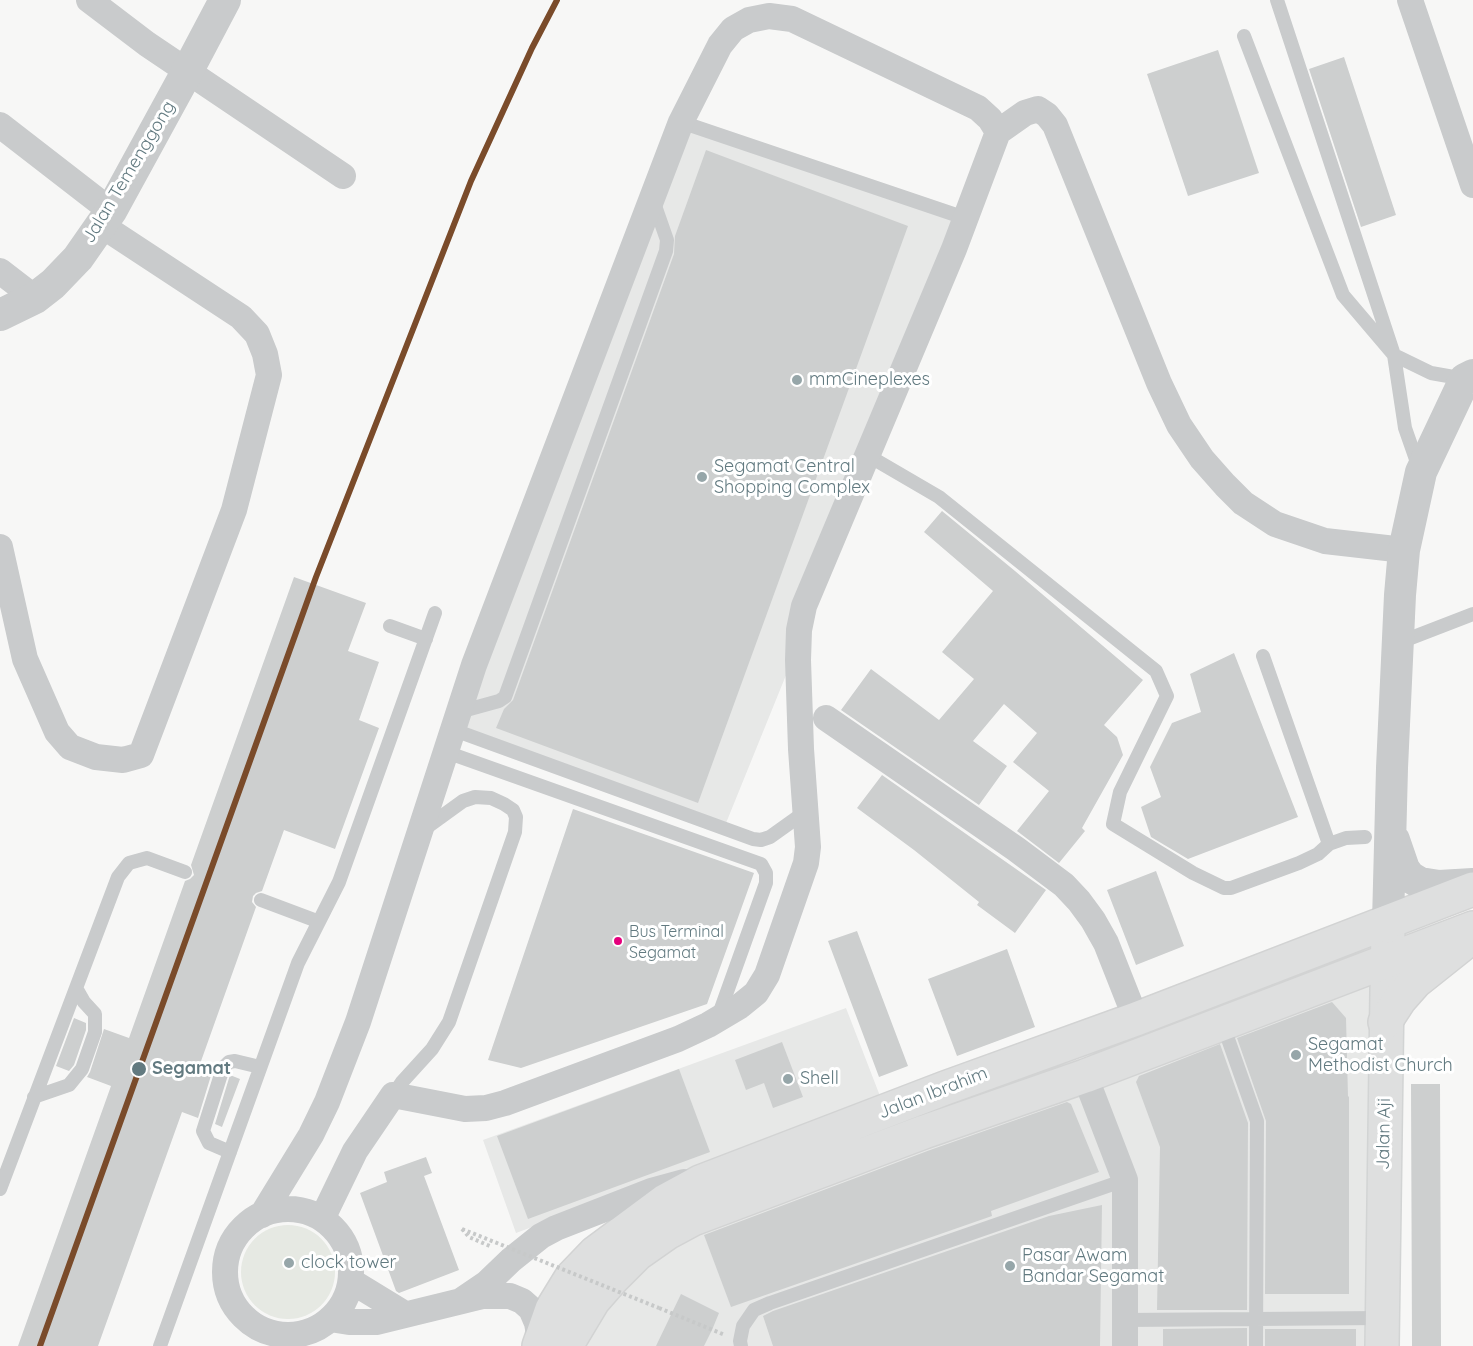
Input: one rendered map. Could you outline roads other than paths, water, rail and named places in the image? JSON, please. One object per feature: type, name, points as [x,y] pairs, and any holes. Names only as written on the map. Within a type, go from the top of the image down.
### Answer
[{"type":"main road","name":"Jalan Ibrahim","points":[[548,1344],[552,1309],[571,1278],[595,1252],[665,1201],[700,1182],[1473,890]]},
{"type":"main road","name":"Jalan Aji","points":[[1382,1332],[1388,922]]},
{"type":"main road","name":"Jalan Ibrahim","points":[[548,1344],[637,1254],[667,1233],[693,1219],[924,1132],[1085,1076],[1473,928]]},
{"type":"main road","points":[[1385,1022],[1415,982],[1473,937]]},
{"type":"street","points":[[89,0],[187,72],[343,176]]},
{"type":"street","name":"Jalan Temenggong","points":[[0,315],[35,298],[53,284],[78,258],[106,218],[225,0]]},
{"type":"street","points":[[1410,0],[1473,185]]},
{"type":"street","points":[[262,1215],[312,1135],[327,1102],[357,1022],[474,665],[681,122],[720,45],[734,28],[749,20],[769,16],[792,19],[978,108],[990,119],[998,132]]},
{"type":"street","points":[[322,1219],[355,1151],[393,1095],[465,1109],[486,1108],[505,1103],[678,1039],[717,1020],[756,993],[767,975],[806,863],[808,847],[798,671],[799,630],[804,606],[965,218],[998,132],[1025,113],[1038,109],[1055,125],[1164,393],[1179,425],[1202,459],[1244,503],[1275,524],[1325,541],[1404,550]]},
{"type":"street","points":[[0,125],[106,218],[241,317],[257,334],[266,354],[268,375],[234,510],[141,755],[123,760],[96,757],[70,747],[57,732],[25,659],[0,547]]},
{"type":"street","points":[[0,271],[35,298]]},
{"type":"street","points":[[1388,922],[1378,832],[1398,643],[1404,550],[1420,472],[1469,377]]},
{"type":"street","points":[[826,718],[1016,849],[1064,885],[1093,920],[1106,943],[1136,1019]]},
{"type":"street","points":[[1378,832],[1396,849],[1410,877],[1420,883],[1439,886],[1473,884]]},
{"type":"street","points":[[1085,1076],[1125,1180],[1125,1346]]},
{"type":"street","points":[[462,1300],[487,1283],[541,1236],[556,1227],[651,1191],[685,1182],[700,1182]]},
{"type":"street","points":[[313,1333],[344,1302],[351,1281],[348,1252],[342,1239],[322,1219],[303,1211],[282,1210],[262,1215],[247,1225],[235,1239],[228,1256],[225,1274],[228,1292],[236,1308],[248,1321],[267,1331],[288,1336],[313,1333],[349,1322],[369,1322],[462,1300],[497,1295],[510,1296],[522,1301],[531,1309],[548,1344]]},
{"type":"street","points":[[351,1281],[405,1314]]},
{"type":"street","points":[[248,1321],[253,1346]]},
{"type":"lane","points":[[1277,0],[1394,355],[1405,428],[1420,472]]},
{"type":"lane","points":[[1244,36],[1343,295],[1394,355],[1431,373],[1469,377]]},
{"type":"lane","points":[[681,122],[965,218]]},
{"type":"lane","points":[[453,731],[505,697],[666,251],[667,240],[652,198]]},
{"type":"lane","points":[[867,455],[939,497],[1156,671],[1167,696],[1120,792],[1113,824],[1193,873],[1224,888],[1244,884],[1299,863],[1318,854],[1329,844],[1378,832]]},
{"type":"lane","points":[[160,1346],[298,963],[317,921],[339,882],[435,613]]},
{"type":"lane","points":[[1398,643],[1473,614]]},
{"type":"lane","points":[[390,626],[426,639]]},
{"type":"lane","points":[[1263,656],[1329,844]]},
{"type":"lane","points":[[453,731],[753,839],[761,840],[770,837],[805,813]]},
{"type":"lane","points":[[453,731],[761,864],[766,873],[766,883],[717,1020]]},
{"type":"lane","points":[[393,1095],[432,1049],[449,1022],[515,832],[516,817],[513,810],[504,804],[491,798],[475,797],[463,801],[419,833]]},
{"type":"lane","points":[[0,1189],[118,877],[129,863],[147,858],[185,872]]},
{"type":"lane","points":[[261,900],[317,921]]},
{"type":"lane","points":[[34,1097],[69,1085],[82,1069],[95,1032],[95,1014],[84,1002],[76,988]]},
{"type":"lane","points":[[1222,1022],[1257,1121],[1256,1346]]},
{"type":"lane","points":[[230,1152],[209,1143],[202,1131],[223,1068],[229,1062],[236,1061],[260,1067]]},
{"type":"lane","points":[[741,1346],[743,1326],[754,1310],[770,1303],[1125,1180]]},
{"type":"lane","points":[[1125,1320],[1256,1318],[1382,1332]]},
{"type":"place","name":"mmCineplexes","points":[[797,380]]},
{"type":"place","name":"Segamat Central Shopping Complex","points":[[702,477]]},
{"type":"place","name":"Bus Terminal Segamat","points":[[618,941]]},
{"type":"place","name":"Segamat Methodist Church","points":[[1296,1055]]},
{"type":"place","name":"Segamat","points":[[139,1069]]},
{"type":"place","name":"Shell","points":[[788,1079]]},
{"type":"place","name":"clock tower","points":[[289,1263]]},
{"type":"place","name":"Pasar Awam Bandar Segamat","points":[[1010,1266]]}]
